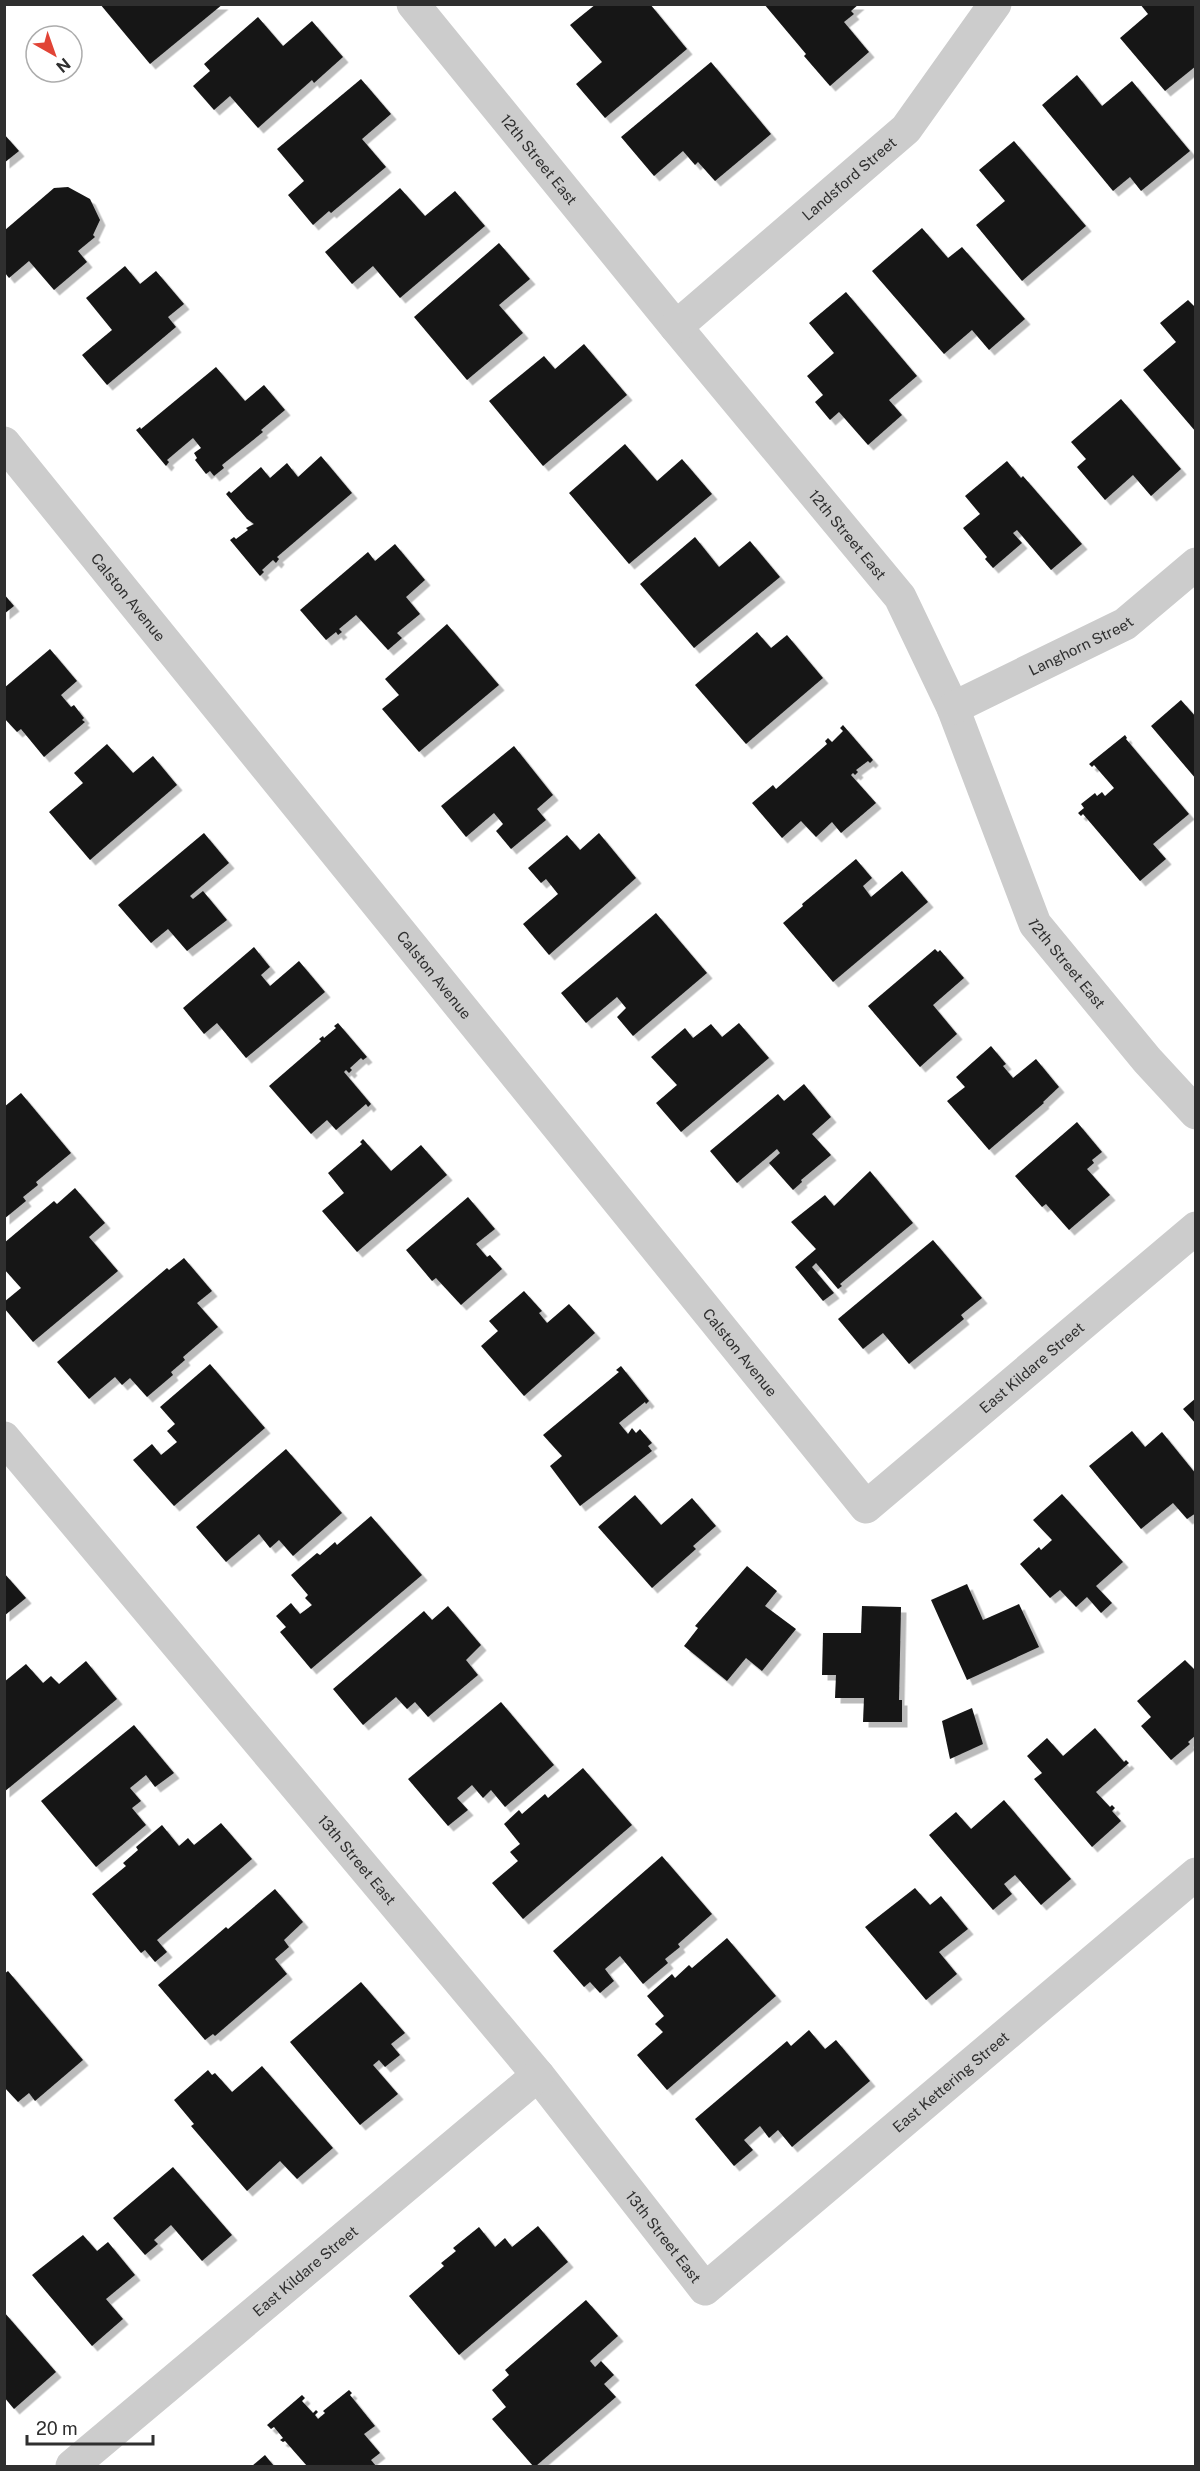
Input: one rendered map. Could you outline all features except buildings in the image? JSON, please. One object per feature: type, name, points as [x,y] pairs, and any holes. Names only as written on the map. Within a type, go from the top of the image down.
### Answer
[{"type":"street","name":"12th Street East","points":[[413,4],[900,597],[953,708],[1035,924],[1147,1060],[1196,1113]]},
{"type":"street","name":"Landsford Street","points":[[676,327],[906,129],[995,4]]},
{"type":"street","name":"Calston Avenue","points":[[4,443],[866,1507]]},
{"type":"street","name":"Langhorn Street","points":[[953,708],[1125,624],[1196,564]]},
{"type":"street","name":"East Kildare Street","points":[[866,1507],[1196,1228]]},
{"type":"street","name":"13th Street East","points":[[4,1438],[538,2075],[705,2289]]},
{"type":"street","name":"East Kettering Street","points":[[705,2289],[1196,1874]]},
{"type":"street","name":"East Kildare Street","points":[[72,2466],[538,2075]]}]
